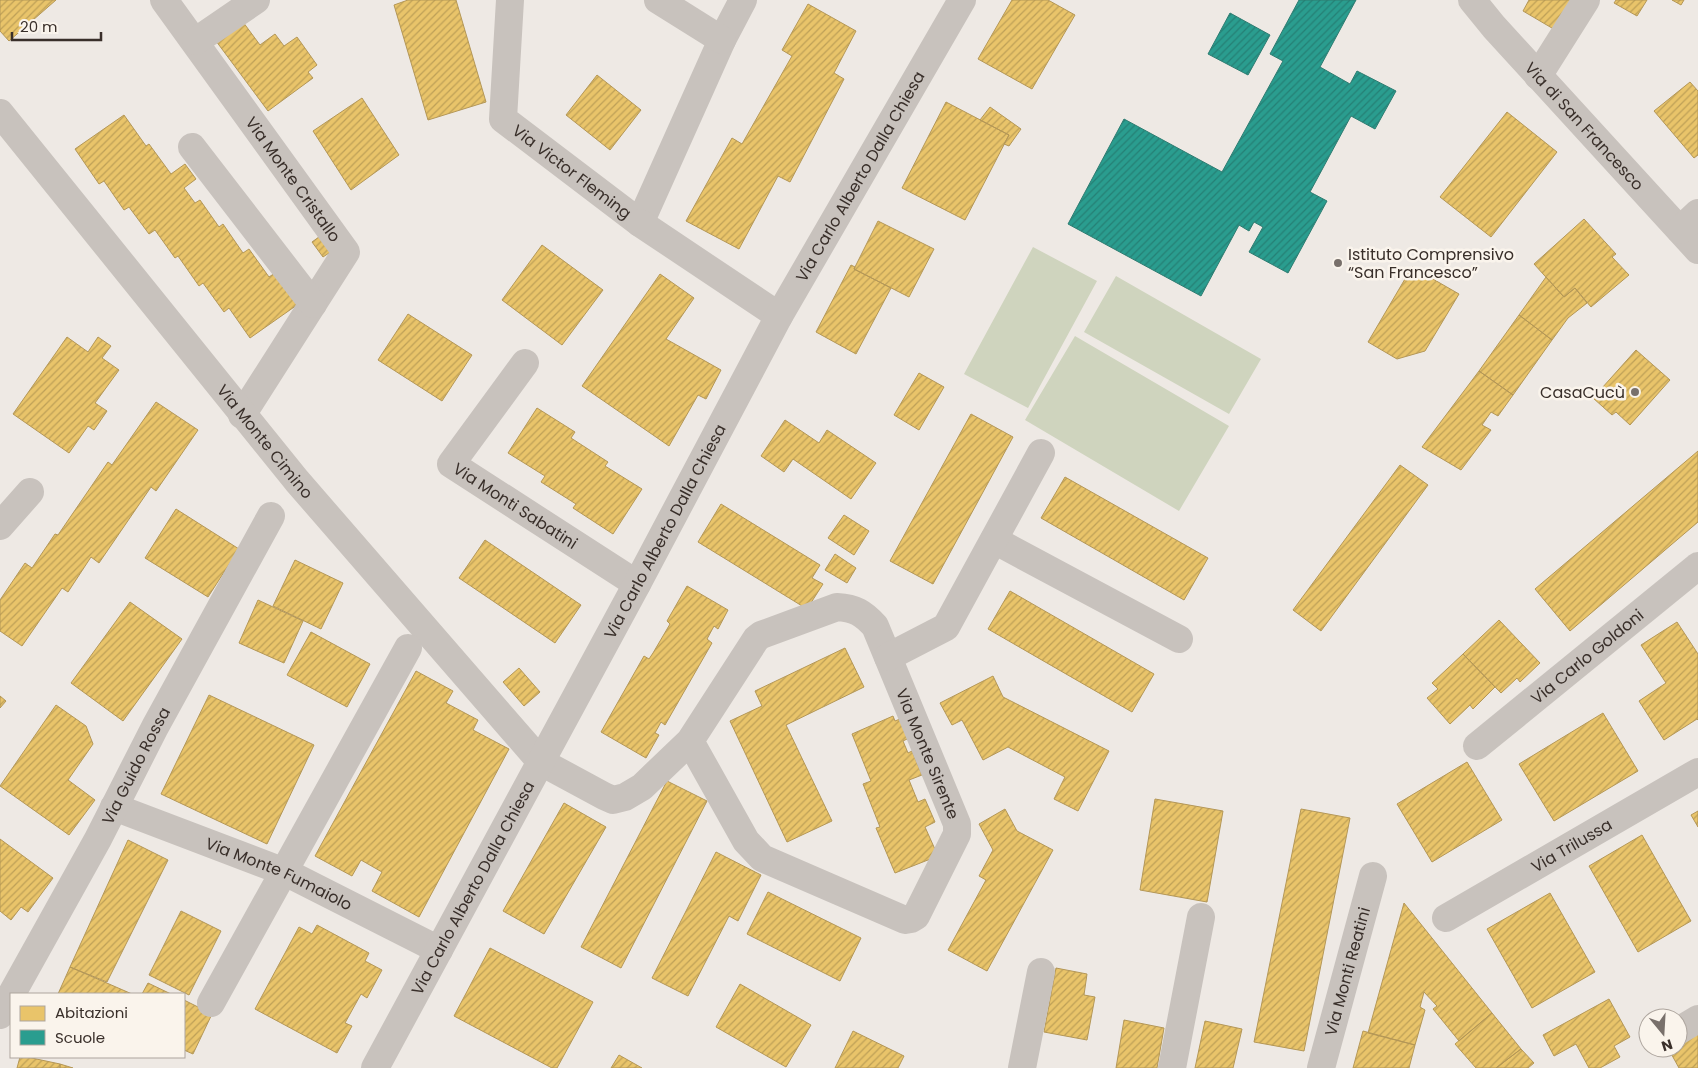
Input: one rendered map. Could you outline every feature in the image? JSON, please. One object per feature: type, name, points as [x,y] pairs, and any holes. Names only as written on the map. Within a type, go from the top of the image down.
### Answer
[{"type":"street","name":"Via Monte Cristallo","points":[[164,0],[346,252],[242,415]]},
{"type":"street","points":[[196,42],[256,0]]},
{"type":"street","name":"Via Victor Fleming","points":[[510,0],[503,119],[640,223],[779,316]]},
{"type":"street","points":[[658,0],[722,40]]},
{"type":"street","name":"Via Victor Fleming","points":[[640,223],[722,40],[743,0]]},
{"type":"street","name":"Via Carlo Alberto Dalla Chiesa","points":[[375,1068],[637,584],[779,316],[962,0]]},
{"type":"street","name":"Via di San Francesco","points":[[1472,0],[1538,76],[1689,221],[1698,250]]},
{"type":"street","points":[[1538,76],[1586,0]]},
{"type":"street","name":"Via Monte Cimino","points":[[0,113],[297,481],[541,762]]},
{"type":"street","points":[[192,147],[313,304]]},
{"type":"street","name":"Via Monti Sabatini","points":[[525,364],[450,464],[637,584]]},
{"type":"street","points":[[888,657],[946,627],[1041,453]]},
{"type":"street","points":[[0,526],[30,492]]},
{"type":"street","name":"Via Guido Rossa","points":[[12,993],[114,807],[155,727],[272,516]]},
{"type":"street","points":[[994,540],[1179,639]]},
{"type":"street","name":"Via Carlo Goldoni","points":[[1478,746],[1698,566]]},
{"type":"street","name":"Via Monte Sirente","points":[[541,762],[613,800],[625,797],[642,786],[690,741],[756,639],[761,635],[837,607],[850,608],[866,616],[875,626],[958,828],[957,834],[916,916],[905,920],[762,858],[746,841],[690,741]]},
{"type":"street","points":[[211,1003],[408,648]]},
{"type":"street","name":"Via Trilussa","points":[[1446,918],[1698,772]]},
{"type":"street","name":"Via Monte Fumaiolo","points":[[114,807],[285,872],[439,950]]},
{"type":"street","name":"Via Monti Reatini","points":[[1321,1068],[1373,876]]},
{"type":"street","points":[[1172,1068],[1201,917]]},
{"type":"street","points":[[1022,1068],[1040,972]]},
{"type":"street","name":"Via Guido Rossa","points":[[0,1015],[10,997]]},
{"type":"green space","points":[[1033,247],[1097,281],[1028,408],[964,374]]},
{"type":"green space","points":[[1116,276],[1261,359],[1229,414],[1084,332]]},
{"type":"green space","points":[[1075,336],[1229,426],[1179,511],[1025,420]]},
{"type":"building: Abitazioni","points":[[0,0],[56,0],[9,41],[0,31]]},
{"type":"building: Abitazioni","points":[[408,0],[456,0],[486,102],[428,120],[394,5]]},
{"type":"building: Abitazioni","points":[[1012,0],[1048,0],[1075,15],[1032,89],[978,59]]},
{"type":"building: Abitazioni","points":[[1529,0],[1575,0],[1557,31],[1523,11]]},
{"type":"building: Abitazioni","points":[[1616,0],[1647,0],[1637,16],[1614,3]]},
{"type":"building: Abitazioni","points":[[1672,0],[1684,0],[1681,5]]},
{"type":"building: Abitazioni","points":[[808,4],[856,31],[834,73],[844,79],[790,182],[778,176],[739,249],[686,221],[732,138],[742,144],[792,56],[782,50]]},
{"type":"building: Abitazioni","points":[[243,22],[260,45],[275,34],[284,46],[297,37],[317,65],[308,72],[313,78],[268,111],[216,41]]},
{"type":"building: Abitazioni","points":[[597,75],[641,110],[610,150],[566,115]]},
{"type":"building: Abitazioni","points":[[1690,82],[1698,91],[1698,155],[1694,158],[1654,111]]},
{"type":"building: Abitazioni","points":[[362,98],[399,155],[351,190],[313,131]]},
{"type":"building: Abitazioni","points":[[946,102],[1009,135],[965,220],[902,188]]},
{"type":"building: Abitazioni","points":[[990,107],[1021,129],[1009,146],[1004,144],[1009,135],[980,120]]},
{"type":"building: Abitazioni","points":[[1507,112],[1557,152],[1491,237],[1440,197]]},
{"type":"building: Abitazioni","points":[[124,115],[146,146],[149,144],[171,174],[185,164],[196,179],[184,188],[195,203],[200,200],[219,227],[223,224],[243,253],[249,249],[269,277],[275,273],[297,305],[250,338],[229,308],[224,312],[203,283],[199,286],[178,256],[175,258],[155,230],[149,234],[129,207],[124,210],[104,181],[99,184],[75,149]]},
{"type":"building: Abitazioni","points":[[1584,219],[1616,254],[1612,257],[1629,275],[1591,307],[1575,288],[1564,297],[1534,264]]},
{"type":"building: Abitazioni","points":[[878,221],[934,249],[909,297],[854,269]]},
{"type":"building: Abitazioni","points":[[323,234],[335,249],[323,257],[312,242]]},
{"type":"building: Abitazioni","points":[[542,245],[603,290],[562,345],[502,300]]},
{"type":"building: Abitazioni","points":[[851,265],[855,267],[854,269],[891,288],[856,354],[816,332]]},
{"type":"building: Abitazioni","points":[[1412,267],[1459,294],[1425,351],[1397,359],[1368,342]]},
{"type":"building: Abitazioni","points":[[660,274],[694,298],[666,339],[721,370],[706,399],[698,395],[669,446],[582,386]]},
{"type":"building: Abitazioni","points":[[1546,277],[1564,297],[1575,288],[1587,303],[1568,318],[1552,340],[1519,315]]},
{"type":"building: Abitazioni","points":[[408,314],[472,355],[442,401],[378,360]]},
{"type":"building: Abitazioni","points":[[1519,315],[1552,340],[1513,395],[1479,371]]},
{"type":"building: Abitazioni","points":[[67,337],[88,352],[98,337],[111,346],[102,358],[119,370],[95,403],[107,411],[94,430],[88,426],[69,453],[13,414]]},
{"type":"building: Abitazioni","points":[[1636,350],[1670,380],[1630,425],[1616,412],[1612,415],[1593,398]]},
{"type":"building: Abitazioni","points":[[1479,371],[1513,395],[1498,416],[1491,412],[1482,425],[1491,430],[1461,470],[1422,447]]},
{"type":"building: Abitazioni","points":[[919,373],[944,387],[919,430],[894,415]]},
{"type":"building: Abitazioni","points":[[156,402],[198,430],[156,491],[151,487],[99,563],[91,557],[68,592],[62,588],[22,646],[0,631],[0,600],[25,563],[32,568],[55,534],[58,535],[108,462],[112,465]]},
{"type":"building: Abitazioni","points":[[537,408],[575,432],[571,438],[608,462],[605,466],[642,489],[613,534],[573,508],[576,504],[541,482],[545,476],[508,453]]},
{"type":"building: Abitazioni","points":[[971,414],[1013,437],[933,584],[890,561]]},
{"type":"building: Abitazioni","points":[[785,420],[819,443],[827,430],[876,463],[851,499],[793,459],[784,472],[761,456]]},
{"type":"building: Abitazioni","points":[[1698,451],[1698,522],[1570,631],[1535,589]]},
{"type":"building: Abitazioni","points":[[1400,465],[1428,485],[1321,631],[1293,610]]},
{"type":"building: Abitazioni","points":[[1065,477],[1208,558],[1184,600],[1041,518]]},
{"type":"building: Abitazioni","points":[[721,504],[820,565],[812,578],[823,584],[807,609],[698,542]]},
{"type":"building: Abitazioni","points":[[176,509],[239,549],[208,597],[145,558]]},
{"type":"building: Abitazioni","points":[[844,515],[869,531],[854,555],[828,538]]},
{"type":"building: Abitazioni","points":[[485,540],[581,605],[555,643],[459,578]]},
{"type":"building: Abitazioni","points":[[835,554],[856,568],[847,583],[825,570]]},
{"type":"building: Abitazioni","points":[[295,560],[343,583],[321,629],[273,606]]},
{"type":"building: Abitazioni","points":[[687,586],[728,610],[718,629],[714,626],[707,639],[712,643],[665,725],[661,722],[655,733],[659,735],[646,758],[601,732],[644,656],[649,659],[653,653],[670,624],[667,621]]},
{"type":"building: Abitazioni","points":[[1010,591],[1154,674],[1132,712],[988,629]]},
{"type":"building: Abitazioni","points":[[258,600],[303,621],[284,663],[239,643]]},
{"type":"building: Abitazioni","points":[[130,602],[182,639],[123,721],[71,683]]},
{"type":"building: Abitazioni","points":[[1499,620],[1540,663],[1520,682],[1517,678],[1501,693],[1463,654]]},
{"type":"building: Abitazioni","points":[[1677,622],[1698,654],[1698,720],[1664,740],[1639,701],[1666,683],[1641,645]]},
{"type":"building: Abitazioni","points":[[311,632],[370,664],[347,707],[287,675]]},
{"type":"building: Abitazioni","points":[[845,648],[864,687],[786,725],[832,821],[787,842],[730,721],[762,706],[755,691]]},
{"type":"building: Abitazioni","points":[[1463,654],[1495,687],[1473,709],[1470,705],[1450,724],[1427,698],[1438,689],[1432,683]]},
{"type":"building: Abitazioni","points":[[519,668],[540,692],[524,706],[503,682]]},
{"type":"building: Abitazioni","points":[[416,671],[453,691],[446,703],[478,720],[473,730],[509,749],[419,917],[372,891],[382,872],[361,860],[352,876],[315,856]]},
{"type":"building: Abitazioni","points":[[993,676],[1003,697],[1109,751],[1078,811],[1054,799],[1065,777],[1008,747],[983,760],[962,720],[952,725],[940,703]]},
{"type":"building: Abitazioni","points":[[209,695],[314,745],[267,844],[161,794]]},
{"type":"building: Abitazioni","points":[[0,696],[6,701],[0,708]]},
{"type":"building: Abitazioni","points":[[56,705],[86,726],[93,744],[68,780],[95,800],[69,835],[0,786]]},
{"type":"building: Abitazioni","points":[[1603,713],[1638,771],[1554,821],[1519,764]]},
{"type":"building: Abitazioni","points":[[893,716],[895,721],[900,719],[909,738],[903,741],[908,753],[912,751],[922,775],[909,780],[918,802],[925,799],[935,822],[925,827],[938,856],[895,873],[876,828],[880,827],[863,784],[871,781],[852,734]]},
{"type":"building: Abitazioni","points":[[1467,762],[1502,820],[1432,862],[1397,804]]},
{"type":"building: Abitazioni","points":[[667,781],[707,801],[621,968],[581,947]]},
{"type":"building: Abitazioni","points":[[1155,799],[1223,811],[1207,902],[1140,890]]},
{"type":"building: Abitazioni","points":[[564,803],[606,827],[544,934],[503,911]]},
{"type":"building: Abitazioni","points":[[1005,809],[1017,831],[1053,850],[987,971],[948,950],[986,880],[979,876],[993,850],[979,824]]},
{"type":"building: Abitazioni","points":[[1301,809],[1350,818],[1304,1051],[1254,1042]]},
{"type":"building: Abitazioni","points":[[1698,811],[1698,827],[1691,815]]},
{"type":"building: Abitazioni","points":[[1642,835],[1691,921],[1638,952],[1589,866]]},
{"type":"building: Abitazioni","points":[[0,839],[53,878],[28,912],[21,907],[11,920],[0,911]]},
{"type":"building: Abitazioni","points":[[128,840],[168,860],[107,982],[70,967]]},
{"type":"building: Abitazioni","points":[[716,852],[761,875],[738,921],[729,916],[688,996],[652,978]]},
{"type":"building: Abitazioni","points":[[768,892],[861,938],[840,981],[747,934]]},
{"type":"building: Abitazioni","points":[[1550,893],[1595,972],[1532,1008],[1487,929]]},
{"type":"building: Abitazioni","points":[[1404,903],[1492,1013],[1459,1041],[1433,1009],[1437,1006],[1424,992],[1420,1007],[1425,1010],[1415,1045],[1368,1033]]},
{"type":"building: Abitazioni","points":[[181,911],[221,931],[189,995],[149,975]]},
{"type":"building: Abitazioni","points":[[317,925],[369,953],[365,961],[382,970],[367,998],[361,994],[345,1023],[352,1026],[337,1053],[255,1009],[299,927],[312,934]]},
{"type":"building: Abitazioni","points":[[490,948],[593,1002],[557,1068],[552,1068],[454,1016]]},
{"type":"building: Abitazioni","points":[[70,967],[130,993],[58,993]]},
{"type":"building: Abitazioni","points":[[1056,968],[1087,974],[1084,995],[1095,997],[1087,1040],[1044,1032]]},
{"type":"building: Abitazioni","points":[[148,983],[169,993],[143,993]]},
{"type":"building: Abitazioni","points":[[740,984],[811,1025],[786,1067],[716,1027]]},
{"type":"building: Abitazioni","points":[[1609,999],[1630,1037],[1614,1046],[1620,1057],[1600,1068],[1589,1068],[1576,1044],[1554,1056],[1543,1035]]},
{"type":"building: Abitazioni","points":[[185,1000],[212,1014],[193,1054],[185,1050]]},
{"type":"building: Abitazioni","points":[[1492,1013],[1521,1049],[1496,1068],[1476,1068],[1455,1044]]},
{"type":"building: Abitazioni","points":[[1124,1020],[1164,1028],[1157,1068],[1116,1068]]},
{"type":"building: Abitazioni","points":[[1205,1021],[1242,1029],[1233,1068],[1195,1068]]},
{"type":"building: Abitazioni","points":[[1698,1029],[1698,1068],[1679,1068],[1674,1058],[1688,1058],[1688,1034]]},
{"type":"building: Abitazioni","points":[[853,1031],[904,1056],[898,1068],[835,1068]]},
{"type":"building: Abitazioni","points":[[1363,1031],[1415,1045],[1409,1068],[1353,1068]]},
{"type":"building: Abitazioni","points":[[1521,1049],[1534,1063],[1528,1068],[1496,1068]]},
{"type":"building: Abitazioni","points":[[619,1055],[642,1068],[611,1068]]},
{"type":"building: Abitazioni","points":[[20,1058],[32,1058],[60,1064],[60,1068],[17,1068]]},
{"type":"building: Abitazioni","points":[[60,1064],[73,1068],[60,1068]]},
{"type":"building: Scuole","points":[[1299,0],[1356,0],[1320,67],[1350,84],[1357,71],[1396,91],[1375,129],[1351,116],[1310,192],[1327,201],[1288,273],[1249,252],[1263,227],[1254,222],[1249,231],[1239,225],[1201,296],[1068,224],[1124,119],[1222,172],[1283,61],[1270,54]]},
{"type":"building: Scuole","points":[[1230,13],[1270,35],[1248,75],[1208,54]]},
{"type":"place","name":"Istituto Comprensivo “San Francesco”","points":[[1338,263]]},
{"type":"place","name":"CasaCucù","points":[[1635,392]]}]
